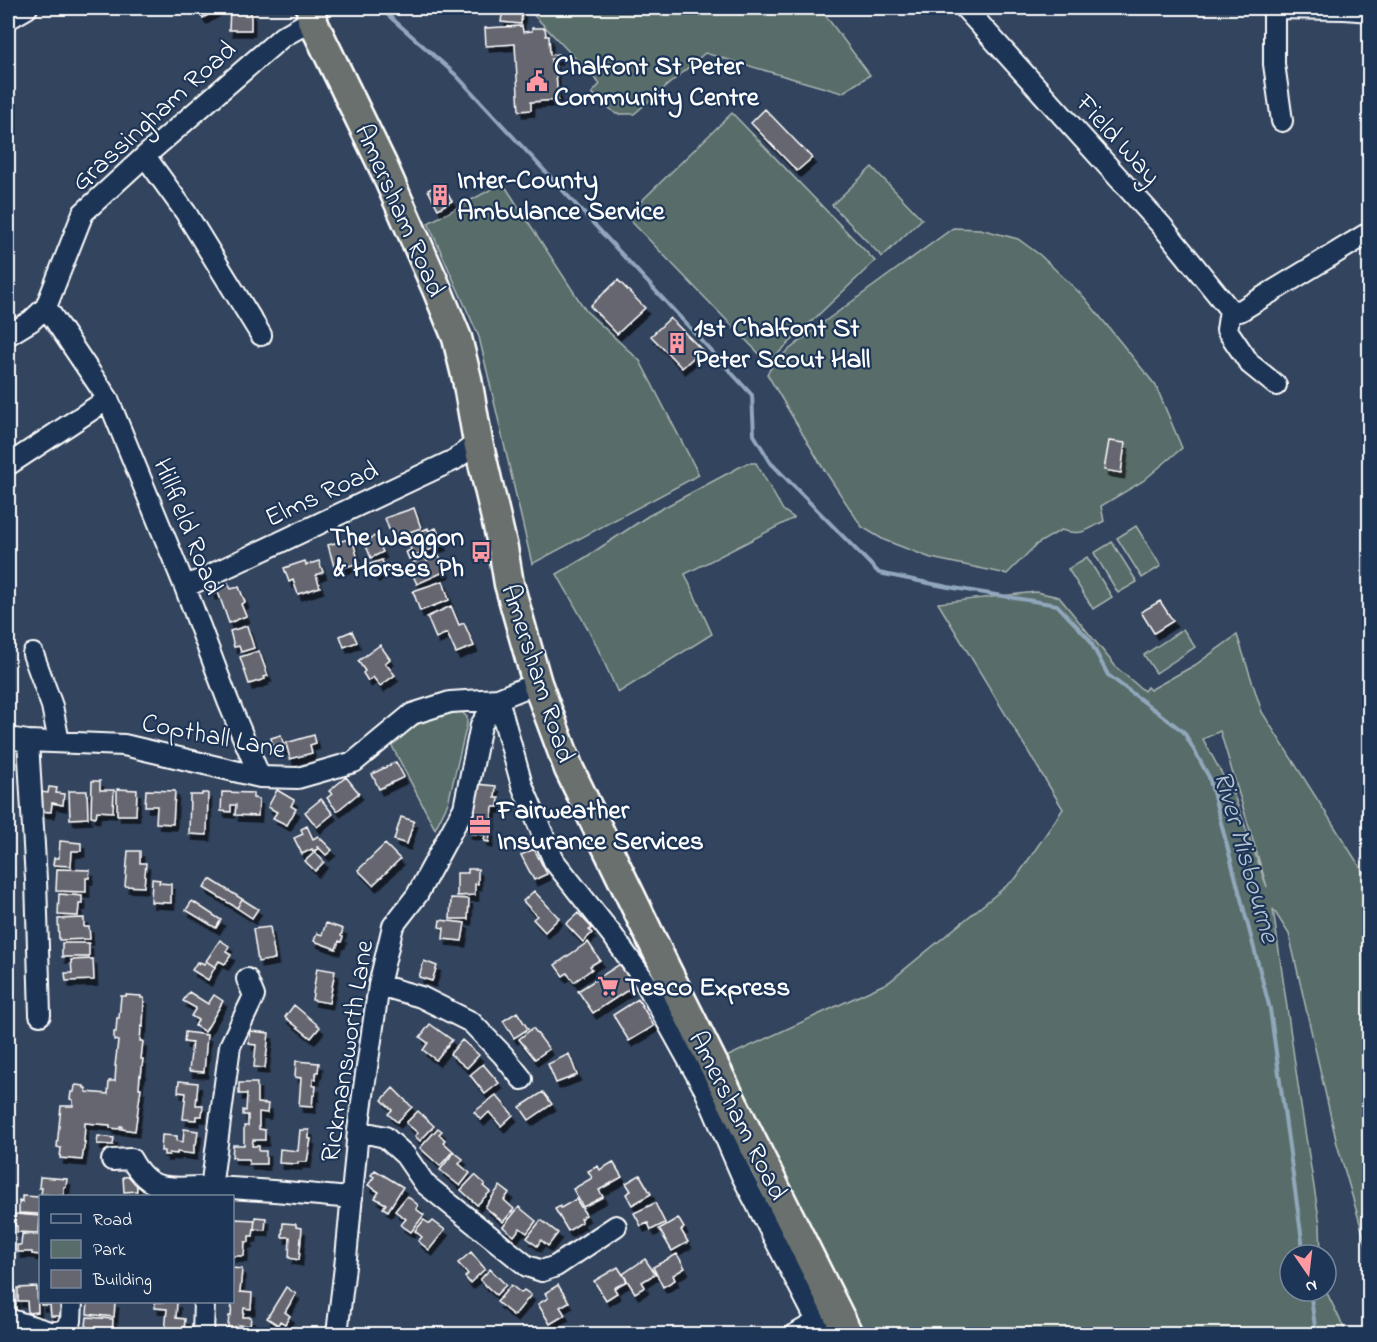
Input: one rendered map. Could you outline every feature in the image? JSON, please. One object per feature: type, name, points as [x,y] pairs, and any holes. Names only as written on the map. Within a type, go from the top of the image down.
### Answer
[{"type":"highway","name":"Amersham Road","points":[[307,12],[382,164],[457,338],[509,584],[537,683],[569,769],[834,1322]]},
{"type":"street","points":[[8,19],[27,8]]},
{"type":"street","name":"Field Way","points":[[966,8],[1162,226],[1230,310]]},
{"type":"street","points":[[1282,121],[1274,64],[1273,8],[1370,11]]},
{"type":"street","name":"Grassingham Road","points":[[46,307],[83,213],[282,37],[307,12]]},
{"type":"street","points":[[146,156],[186,213],[261,335]]},
{"type":"street","points":[[1276,385],[1250,364],[1227,330],[1230,310],[1240,311],[1370,232]]},
{"type":"street","points":[[8,336],[31,321],[46,307]]},
{"type":"street","name":"Hillfield Road","points":[[46,307],[108,399],[260,777]]},
{"type":"street","points":[[8,465],[108,399]]},
{"type":"street","name":"Elms Road","points":[[185,587],[454,459],[478,442]]},
{"type":"street","points":[[33,654],[52,706],[59,742]]},
{"type":"street","points":[[537,683],[498,699],[522,785],[554,861],[645,980],[705,1090],[742,1176],[834,1322],[796,1335]]},
{"type":"street","name":"Copthall Lane","points":[[8,738],[123,745],[260,777],[298,778],[354,762],[411,714],[450,702],[498,699]]},
{"type":"street","name":"Rickmansworth Lane","points":[[337,1335],[358,1131],[379,985],[393,926],[423,901],[464,808],[481,726],[498,699]]},
{"type":"street","points":[[28,741],[40,1015]]},
{"type":"street","points":[[210,1192],[230,1046],[254,996],[247,979]]},
{"type":"street","points":[[379,985],[421,997],[471,1022],[503,1055],[522,1079]]},
{"type":"street","points":[[358,1131],[385,1137],[405,1155],[425,1184],[527,1266],[542,1270],[556,1266],[616,1226]]},
{"type":"street","points":[[112,1160],[131,1159],[138,1170],[152,1182],[161,1186],[210,1192],[352,1198]]},
{"type":"street","points":[[8,1318],[53,1334],[64,1330],[71,1321],[72,1303]]},
{"type":"street","points":[[203,1335],[204,1303]]},
{"type":"green space","points":[[527,8],[820,8],[870,75],[842,93],[705,53],[634,114],[616,114],[592,93],[600,84]]},
{"type":"green space","points":[[732,113],[875,261],[768,363],[626,216]]},
{"type":"green space","points":[[872,167],[922,219],[882,257],[832,205]]},
{"type":"green space","points":[[503,183],[586,311],[640,361],[699,475],[532,564],[479,337],[428,223]]},
{"type":"green space","points":[[953,228],[980,229],[1018,239],[1040,255],[1084,297],[1156,386],[1182,448],[1143,481],[1101,506],[1104,521],[1083,532],[1074,533],[1061,530],[1037,544],[1007,574],[931,558],[884,540],[862,527],[823,468],[767,374],[776,360],[824,322]]},
{"type":"green space","points":[[747,463],[756,463],[783,510],[794,518],[685,574],[712,634],[618,693],[594,640],[557,574],[648,516]]},
{"type":"green space","points":[[1136,526],[1161,566],[1142,578],[1117,538]]},
{"type":"green space","points":[[1112,542],[1137,582],[1118,593],[1094,553]]},
{"type":"green space","points":[[1087,557],[1112,597],[1093,609],[1068,569]]},
{"type":"green space","points":[[1036,592],[1059,597],[1117,668],[1144,691],[1147,687],[1150,690],[1195,665],[1237,635],[1262,712],[1369,881],[1369,1254],[1337,1144],[1289,934],[1273,909],[1320,1224],[1321,1243],[1278,1243],[1278,1303],[1332,1303],[1347,1334],[848,1334],[713,1063],[889,982],[1016,878],[1063,809],[938,603]],"holes":[[[1220,731],[1267,887],[1235,798],[1203,739]]]},
{"type":"green space","points":[[1183,629],[1195,647],[1156,673],[1144,655]]},
{"type":"green space","points":[[462,712],[467,717],[467,724],[448,803],[435,829],[391,744],[429,717]]},
{"type":"building","points":[[196,8],[220,8],[203,18]]},
{"type":"building","points":[[230,8],[251,8],[251,30],[229,30]]},
{"type":"building","points":[[503,8],[522,10],[521,24],[501,22]]},
{"type":"building","name":"Chalfont St Peter Community Centre","points":[[522,26],[523,32],[532,31],[532,28],[545,28],[546,36],[549,36],[550,55],[558,54],[559,59],[551,59],[551,62],[555,62],[558,100],[531,102],[531,110],[519,111],[515,44],[486,46],[485,28]]},
{"type":"building","points":[[765,109],[812,158],[797,171],[751,123]]},
{"type":"building","name":"Inter-County Ambulance Service","points":[[441,183],[452,201],[438,209],[428,190]]},
{"type":"building","points":[[618,280],[645,308],[617,334],[590,306]]},
{"type":"building","name":"1st Chalfont St Peter Scout Hall","points":[[670,318],[702,350],[682,368],[651,336]]},
{"type":"building","points":[[1109,441],[1125,443],[1121,473],[1104,470]]},
{"type":"building","points":[[414,508],[421,528],[392,538],[385,518]]},
{"type":"building","points":[[428,528],[429,531],[436,528],[443,544],[409,559],[406,552],[411,550],[406,538]]},
{"type":"building","points":[[375,536],[383,552],[371,558],[364,541]]},
{"type":"building","points":[[352,538],[359,563],[335,570],[328,545]]},
{"type":"building","points":[[439,556],[446,571],[417,584],[408,565],[425,557],[427,561]]},
{"type":"building","points":[[382,560],[384,566],[389,564],[391,570],[375,576],[370,564]]},
{"type":"building","points":[[305,561],[306,565],[319,561],[323,572],[316,575],[320,587],[298,594],[293,580],[289,582],[284,568]]},
{"type":"building","points":[[443,581],[449,600],[420,611],[413,591]]},
{"type":"building","points":[[228,583],[231,589],[239,587],[245,602],[241,604],[246,616],[229,623],[218,592],[212,594],[210,589]]},
{"type":"building","points":[[1160,601],[1173,621],[1154,633],[1141,612]]},
{"type":"building","points":[[451,606],[459,625],[464,623],[474,646],[456,653],[447,633],[436,638],[427,617]]},
{"type":"building","points":[[247,626],[254,648],[241,652],[239,646],[234,647],[230,631]]},
{"type":"building","points":[[352,631],[357,642],[344,647],[340,636]]},
{"type":"building","points":[[380,645],[390,659],[385,663],[395,675],[380,686],[373,677],[368,681],[358,661]]},
{"type":"building","points":[[259,651],[268,676],[249,684],[240,657]]},
{"type":"building","points":[[281,735],[285,749],[274,752],[271,738]]},
{"type":"building","points":[[314,735],[316,743],[310,745],[312,753],[290,759],[286,743]]},
{"type":"building","points":[[396,762],[404,777],[379,789],[372,774]]},
{"type":"building","points":[[346,777],[359,793],[337,811],[327,798],[332,794],[329,791]]},
{"type":"building","points":[[92,781],[100,781],[100,790],[114,790],[113,812],[97,811],[96,817],[91,816]]},
{"type":"building","points":[[476,784],[496,786],[495,798],[499,798],[498,807],[493,807],[489,842],[484,841],[485,835],[468,833]]},
{"type":"building","points":[[49,787],[57,788],[56,793],[64,794],[63,805],[52,803],[51,812],[39,811],[41,792],[48,793]]},
{"type":"building","points":[[117,789],[137,790],[136,815],[117,815]]},
{"type":"building","points":[[146,790],[175,791],[173,824],[156,823],[157,806],[145,806]]},
{"type":"building","points":[[277,790],[294,800],[291,806],[296,809],[287,825],[273,818],[277,812],[268,807]]},
{"type":"building","points":[[69,791],[87,791],[88,818],[70,819]]},
{"type":"building","points":[[222,792],[253,793],[253,798],[259,799],[258,816],[235,815],[236,805],[231,805],[231,812],[221,811]]},
{"type":"building","points":[[202,793],[208,793],[207,835],[189,834],[190,795],[202,795]]},
{"type":"building","points":[[321,799],[333,814],[317,827],[305,812]]},
{"type":"building","points":[[401,817],[414,821],[407,844],[394,840]]},
{"type":"building","points":[[307,826],[313,839],[318,836],[332,850],[326,855],[318,847],[318,849],[302,854],[294,838],[303,834],[301,829]]},
{"type":"building","points":[[60,841],[81,843],[81,851],[72,851],[71,866],[53,865],[54,858],[59,858]]},
{"type":"building","points":[[385,844],[400,859],[373,885],[358,870]]},
{"type":"building","points":[[534,849],[547,874],[534,880],[521,855]]},
{"type":"building","points":[[128,851],[140,851],[140,863],[146,863],[144,887],[125,886]]},
{"type":"building","points":[[315,852],[324,862],[315,871],[305,861]]},
{"type":"building","points":[[57,869],[90,870],[89,878],[86,878],[86,892],[56,891]]},
{"type":"building","points":[[468,869],[478,869],[475,895],[457,896],[457,873],[468,873]]},
{"type":"building","points":[[152,879],[160,880],[159,883],[171,884],[171,903],[151,902]]},
{"type":"building","points":[[210,879],[242,899],[237,908],[204,888]]},
{"type":"building","points":[[534,891],[559,918],[545,932],[533,919],[537,916],[523,901]]},
{"type":"building","points":[[59,894],[82,896],[78,916],[58,915]]},
{"type":"building","points":[[451,898],[469,899],[468,919],[450,919]]},
{"type":"building","points":[[242,899],[258,909],[252,918],[237,908]]},
{"type":"building","points":[[192,901],[221,920],[216,928],[186,910]]},
{"type":"building","points":[[578,913],[592,928],[589,930],[592,933],[583,942],[566,924]]},
{"type":"building","points":[[84,918],[84,927],[89,927],[90,939],[59,940],[58,919]]},
{"type":"building","points":[[440,920],[465,923],[462,941],[443,939],[444,928],[439,927]]},
{"type":"building","points":[[326,923],[343,929],[341,936],[343,937],[336,949],[314,941],[317,933],[322,935]]},
{"type":"building","points":[[270,927],[275,959],[258,962],[253,929]]},
{"type":"building","points":[[220,940],[229,946],[226,952],[231,955],[225,964],[219,961],[215,967],[206,961]]},
{"type":"building","points":[[588,942],[600,960],[590,966],[592,969],[574,982],[567,973],[563,976],[555,965]]},
{"type":"building","points":[[62,943],[89,943],[89,957],[62,957]]},
{"type":"building","points":[[93,959],[94,980],[66,981],[65,973],[72,973],[71,960]]},
{"type":"building","points":[[206,961],[215,967],[208,980],[192,970],[197,962],[204,964]]},
{"type":"building","points":[[424,961],[437,966],[432,981],[419,977]]},
{"type":"building","name":"Tesco Express","points":[[620,964],[631,981],[628,990],[593,1013],[578,991]]},
{"type":"building","points":[[317,968],[335,971],[329,1003],[312,1000]]},
{"type":"building","points":[[189,992],[208,1004],[214,995],[223,1001],[205,1032],[195,1026],[198,1020],[191,1016],[196,1008],[183,1001]]},
{"type":"building","points":[[121,996],[144,998],[140,1041],[143,1041],[141,1059],[143,1059],[135,1131],[122,1129],[122,1126],[120,1129],[110,1128],[110,1125],[85,1123],[82,1160],[60,1158],[61,1148],[57,1147],[61,1106],[73,1106],[73,1100],[70,1099],[75,1086],[84,1086],[86,1092],[108,1094],[109,1081],[115,1081],[118,1041],[114,1040],[114,1032],[116,1032],[117,1018],[119,1018]]},
{"type":"building","points":[[638,999],[654,1026],[629,1041],[613,1015]]},
{"type":"building","points":[[294,1005],[320,1027],[311,1038],[285,1017]]},
{"type":"building","points":[[517,1012],[528,1029],[514,1038],[503,1021]]},
{"type":"building","points":[[430,1024],[452,1040],[436,1060],[423,1050],[428,1043],[420,1037]]},
{"type":"building","points":[[533,1028],[549,1049],[535,1059],[519,1039]]},
{"type":"building","points":[[250,1031],[269,1033],[265,1068],[254,1067],[256,1045],[249,1044]]},
{"type":"building","points":[[185,1032],[207,1035],[204,1072],[189,1071],[192,1043],[184,1042]]},
{"type":"building","points":[[462,1040],[479,1055],[467,1068],[450,1054]]},
{"type":"building","points":[[569,1054],[577,1075],[556,1083],[548,1064]]},
{"type":"building","points":[[296,1061],[319,1063],[316,1079],[313,1079],[313,1086],[316,1086],[312,1107],[299,1106],[301,1078],[295,1077]]},
{"type":"building","points":[[483,1064],[499,1083],[485,1094],[470,1075]]},
{"type":"building","points":[[179,1081],[198,1083],[196,1105],[203,1105],[202,1116],[196,1116],[196,1120],[183,1119],[186,1093],[178,1092]]},
{"type":"building","points":[[239,1083],[257,1083],[257,1103],[268,1104],[267,1113],[259,1112],[259,1129],[265,1130],[265,1140],[253,1140],[252,1146],[259,1146],[259,1151],[266,1151],[266,1164],[249,1164],[249,1159],[232,1157],[233,1145],[244,1145],[244,1126],[248,1126],[248,1115],[243,1115],[243,1110],[246,1111],[247,1094],[239,1094]]},
{"type":"building","points":[[393,1088],[412,1107],[397,1122],[388,1114],[392,1110],[382,1100]]},
{"type":"building","points":[[543,1092],[552,1104],[529,1120],[520,1107]]},
{"type":"building","points":[[496,1095],[513,1115],[501,1126],[489,1112],[481,1120],[474,1112]]},
{"type":"building","points":[[418,1111],[434,1126],[420,1141],[415,1136],[418,1133],[406,1123]]},
{"type":"building","points":[[438,1128],[442,1131],[439,1134],[445,1140],[443,1142],[453,1151],[440,1166],[420,1148]]},
{"type":"building","points":[[184,1129],[198,1131],[194,1154],[177,1152],[177,1154],[164,1155],[164,1151],[161,1151],[162,1135],[177,1136],[177,1141],[183,1142]]},
{"type":"building","points":[[300,1130],[309,1130],[309,1139],[311,1139],[307,1162],[279,1163],[280,1149],[298,1151]]},
{"type":"building","points":[[98,1136],[114,1138],[113,1145],[97,1144]]},
{"type":"building","points":[[454,1152],[463,1159],[459,1164],[470,1173],[460,1186],[440,1170]]},
{"type":"building","points":[[613,1162],[622,1177],[599,1190],[603,1197],[583,1207],[573,1189],[592,1178],[588,1171],[598,1166],[600,1170]]},
{"type":"building","points":[[375,1170],[403,1187],[388,1211],[383,1208],[386,1204],[375,1198],[379,1192],[368,1185],[374,1177],[371,1175]]},
{"type":"building","points":[[475,1175],[490,1192],[477,1205],[461,1190]]},
{"type":"building","points":[[640,1175],[651,1194],[632,1205],[626,1194],[631,1191],[626,1183]]},
{"type":"building","points":[[136,1176],[137,1191],[124,1192],[123,1177]]},
{"type":"building","points":[[40,1177],[67,1179],[64,1195],[41,1194],[42,1188],[39,1188]]},
{"type":"building","points":[[500,1186],[509,1193],[504,1200],[514,1209],[503,1222],[485,1207]]},
{"type":"building","points":[[22,1196],[39,1197],[39,1214],[19,1213],[19,1201],[22,1202]]},
{"type":"building","points":[[407,1196],[418,1205],[416,1209],[424,1215],[411,1232],[401,1225],[406,1219],[395,1211]]},
{"type":"building","points":[[576,1199],[586,1215],[580,1219],[582,1222],[568,1231],[555,1209]]},
{"type":"building","points":[[655,1203],[665,1223],[651,1230],[648,1223],[641,1226],[634,1213]]},
{"type":"building","points":[[519,1207],[536,1221],[527,1233],[520,1228],[514,1236],[503,1227]]},
{"type":"building","points":[[15,1214],[39,1216],[39,1233],[17,1232],[17,1226],[15,1226]]},
{"type":"building","points":[[255,1217],[266,1218],[265,1230],[254,1229]]},
{"type":"building","points":[[678,1218],[684,1228],[681,1230],[688,1242],[672,1251],[659,1229]]},
{"type":"building","points":[[234,1219],[255,1220],[253,1236],[249,1236],[249,1242],[245,1242],[244,1256],[234,1256]]},
{"type":"building","points":[[424,1220],[430,1224],[433,1221],[445,1230],[429,1250],[418,1241],[422,1237],[415,1231]]},
{"type":"building","points":[[541,1220],[558,1233],[548,1246],[541,1240],[537,1246],[527,1238]]},
{"type":"building","points":[[283,1223],[296,1224],[296,1227],[302,1228],[299,1260],[289,1258],[290,1237],[282,1237]]},
{"type":"building","points":[[22,1234],[39,1235],[39,1255],[32,1254],[32,1252],[17,1252],[17,1245],[21,1245]]},
{"type":"building","points":[[471,1252],[485,1269],[470,1283],[465,1277],[468,1274],[458,1263]]},
{"type":"building","points":[[677,1254],[685,1268],[673,1275],[675,1280],[663,1287],[653,1267]]},
{"type":"building","points":[[645,1259],[655,1274],[642,1282],[645,1287],[635,1293],[623,1274]]},
{"type":"building","points":[[618,1267],[627,1281],[614,1288],[617,1293],[606,1300],[594,1281]]},
{"type":"building","points":[[234,1268],[242,1269],[240,1292],[252,1293],[251,1309],[244,1308],[243,1317],[251,1317],[250,1326],[238,1325],[237,1334],[227,1334],[232,1303],[234,1303]]},
{"type":"building","points":[[490,1269],[506,1285],[496,1295],[480,1280]]},
{"type":"building","points":[[8,1283],[15,1283],[16,1308],[8,1309]]},
{"type":"building","points":[[511,1285],[521,1293],[524,1290],[531,1295],[514,1316],[497,1302]]},
{"type":"building","points":[[558,1285],[569,1302],[560,1307],[565,1315],[550,1324],[538,1304],[548,1298],[545,1293]]},
{"type":"building","points":[[37,1287],[38,1312],[28,1313],[27,1301],[18,1301],[18,1288]]},
{"type":"building","points":[[286,1287],[296,1294],[285,1312],[290,1316],[285,1324],[280,1321],[278,1325],[267,1318]]},
{"type":"building","points":[[41,1303],[60,1303],[61,1316],[51,1316],[50,1305],[41,1305]]},
{"type":"building","points":[[88,1303],[115,1303],[114,1317],[87,1314]]},
{"type":"building","points":[[155,1303],[177,1303],[176,1318],[185,1319],[184,1330],[178,1329],[178,1333],[165,1332],[167,1309],[155,1308]]},
{"type":"building","points":[[87,1317],[113,1319],[112,1334],[85,1334]]},
{"type":"waterway","name":"River Misbourne","points":[[380,8],[456,75],[752,395],[754,435],[771,463],[879,573],[1057,605],[1089,639],[1108,675],[1184,732],[1209,777],[1270,1009],[1302,1243]]},
{"type":"waterway","name":"River Misbourne","points":[[1312,1303],[1316,1334]]},
{"type":"place","name":"Chalfont St Peter Community Centre","points":[[537,81]]},
{"type":"place","name":"Inter-County Ambulance Service","points":[[440,195]]},
{"type":"place","name":"1st Chalfont St Peter Scout Hall","points":[[677,343]]},
{"type":"place","name":"The Waggon & Horses Ph","points":[[481,552]]},
{"type":"place","name":"Fairweather Insurance Services","points":[[480,825]]},
{"type":"place","name":"Tesco Express","points":[[608,986]]}]
